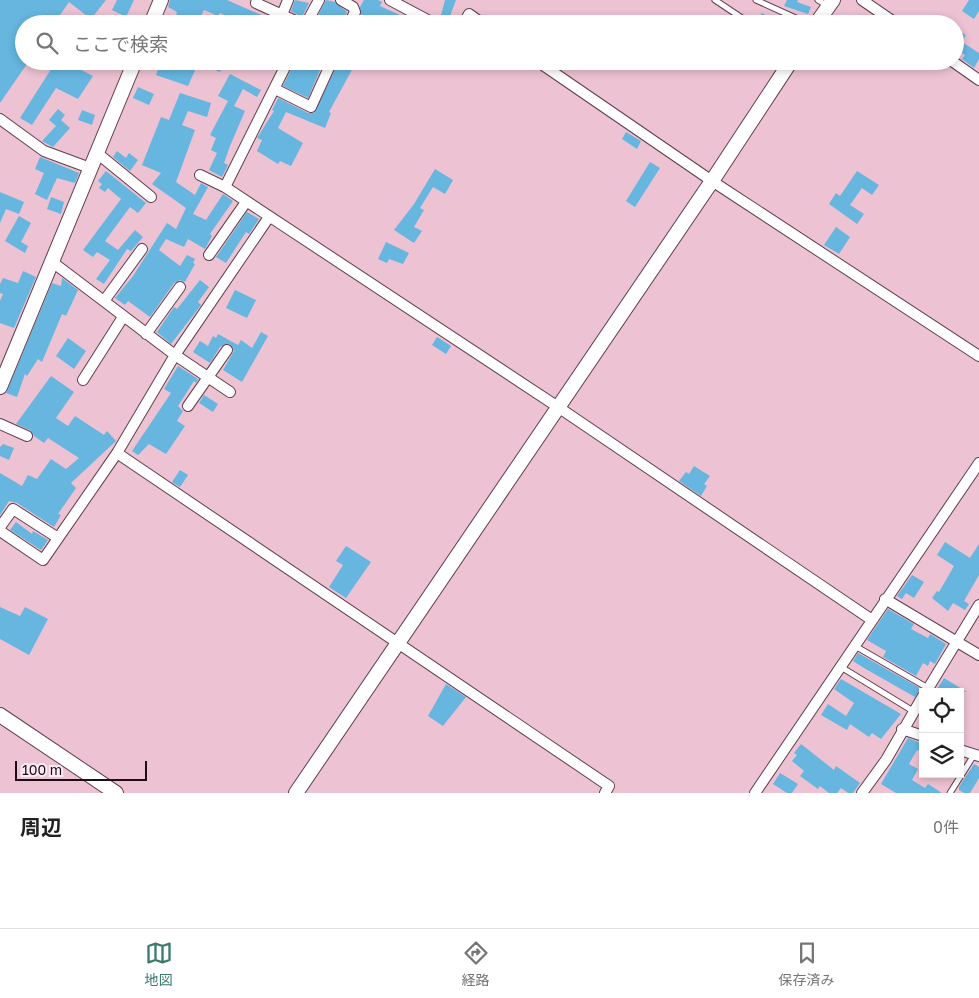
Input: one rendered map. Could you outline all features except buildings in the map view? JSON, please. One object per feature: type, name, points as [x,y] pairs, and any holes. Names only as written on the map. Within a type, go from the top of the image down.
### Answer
[{"type":"street","points":[[155,15],[161,0]]},
{"type":"street","points":[[257,0],[256,3],[282,15],[288,0]]},
{"type":"street","points":[[310,15],[319,0]]},
{"type":"street","points":[[341,0],[353,7],[355,12],[354,15]]},
{"type":"street","points":[[390,0],[418,15]]},
{"type":"street","points":[[862,0],[883,15]]},
{"type":"street","points":[[820,15],[826,2]]},
{"type":"street","points":[[964,69],[979,80]]},
{"type":"street","points":[[0,387],[4,364],[51,261],[131,70]]},
{"type":"street","points":[[225,187],[284,70]]},
{"type":"street","points":[[275,89],[311,107],[328,70]]},
{"type":"street","points":[[550,70],[712,181],[979,356]]},
{"type":"street","points":[[296,793],[712,181],[785,70]]},
{"type":"street","points":[[0,119],[44,151],[90,168]]},
{"type":"street","points":[[97,153],[151,197]]},
{"type":"street","points":[[200,175],[225,187],[558,407],[872,620]]},
{"type":"street","points":[[209,255],[246,202]]},
{"type":"street","points":[[58,538],[12,506],[0,529],[43,560],[117,453],[175,355],[269,217]]},
{"type":"street","points":[[104,301],[142,249]]},
{"type":"street","points":[[51,261],[146,334],[230,392]]},
{"type":"street","points":[[146,334],[180,287]]},
{"type":"street","points":[[83,380],[123,317]]},
{"type":"street","points":[[188,406],[227,350]]},
{"type":"street","points":[[0,424],[28,436]]},
{"type":"street","points":[[117,453],[609,786],[605,793]]},
{"type":"street","points":[[755,793],[979,462]]},
{"type":"street","points":[[885,599],[979,655]]},
{"type":"street","points":[[928,688],[979,604]]},
{"type":"street","points":[[862,793],[886,760],[919,702]]},
{"type":"street","points":[[0,715],[116,793]]},
{"type":"street","points":[[902,729],[919,735]]},
{"type":"street","points":[[964,751],[977,755]]},
{"type":"lane","points":[[716,0],[738,15]]},
{"type":"lane","points":[[756,0],[789,15]]},
{"type":"lane","points":[[855,645],[920,688]]},
{"type":"lane","points":[[840,667],[913,711]]},
{"type":"lane","points":[[950,793],[977,755]]}]
